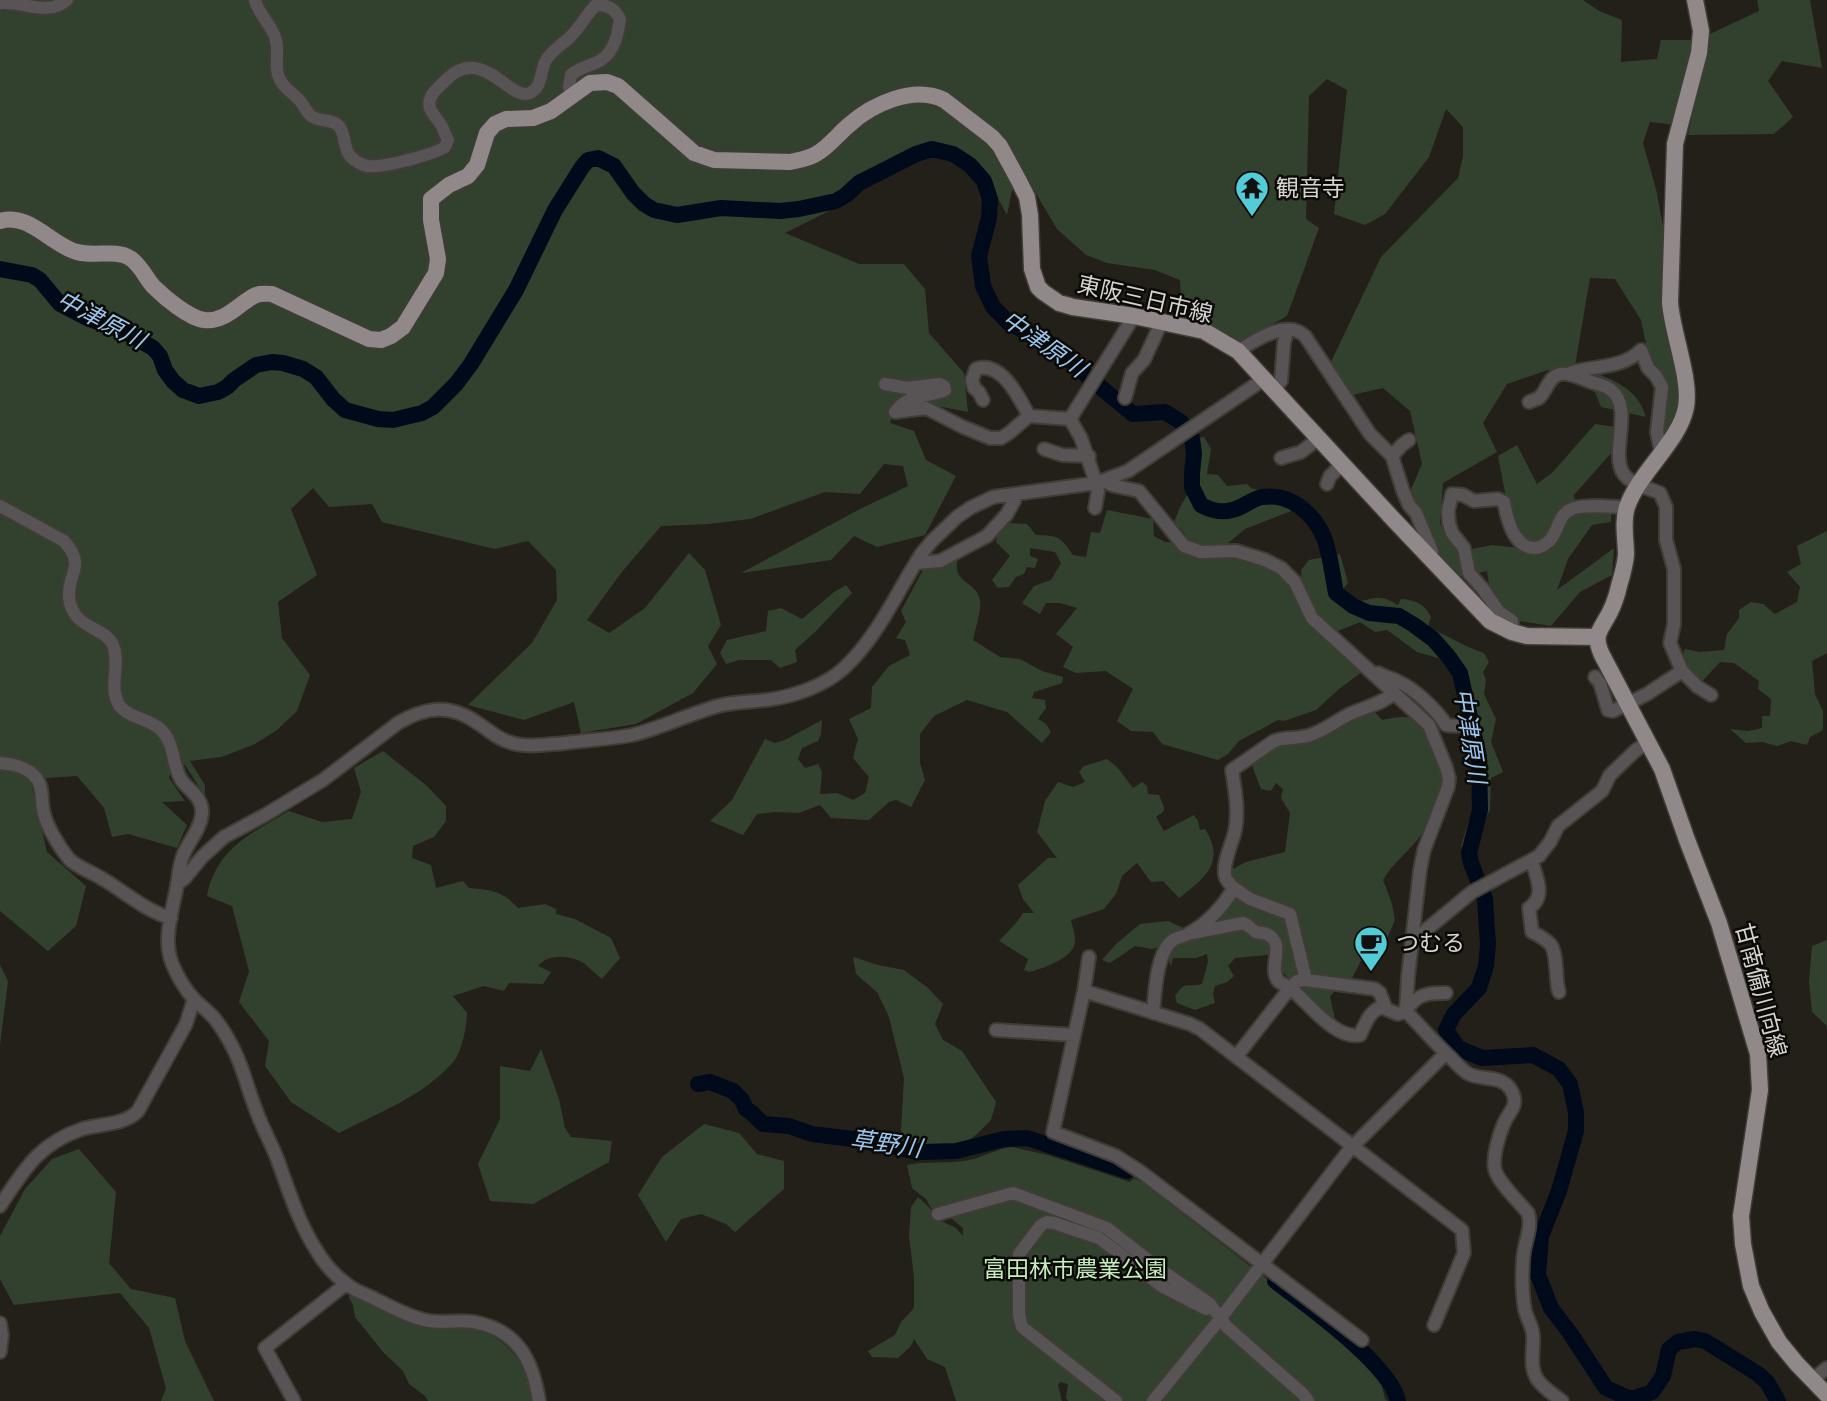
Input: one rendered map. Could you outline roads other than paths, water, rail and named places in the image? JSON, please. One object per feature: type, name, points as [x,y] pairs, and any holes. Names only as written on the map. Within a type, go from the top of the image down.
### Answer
[{"type":"main road","points":[[1597,637],[1611,610],[1623,575],[1627,508],[1639,484],[1680,426],[1686,407],[1686,385],[1670,302],[1675,144],[1699,53],[1701,31],[1695,0]]},
{"type":"main road","name":"東阪三日市線","points":[[0,221],[24,221],[52,240],[79,253],[122,254],[133,260],[154,287],[182,310],[202,320],[227,315],[258,294],[272,294],[369,339],[381,340],[403,327],[436,273],[438,259],[431,220],[431,199],[449,185],[468,176],[477,166],[487,133],[495,124],[506,119],[533,118],[551,111],[590,83],[607,82],[618,86],[694,153],[704,158],[790,162],[813,156],[850,123],[880,104],[924,94],[937,97],[992,137],[1000,146],[1019,181],[1029,206],[1032,269],[1038,288],[1059,303],[1073,307],[1162,321],[1204,331],[1238,351],[1490,621],[1527,636],[1597,637]]},
{"type":"main road","name":"甘南備川向線","points":[[1597,637],[1598,646],[1662,769],[1686,841],[1716,914],[1758,1054],[1760,1090],[1741,1216],[1748,1273],[1773,1334],[1787,1354],[1827,1395]]},
{"type":"street","points":[[0,3],[54,8],[66,0]]},
{"type":"street","points":[[255,0],[259,13],[275,36],[278,56],[276,65],[284,87],[314,118],[334,122],[340,127],[349,155],[358,163],[378,167],[435,153],[445,147],[448,140],[440,122],[432,115],[429,101],[449,77],[464,69],[487,71],[516,92],[532,92],[541,79],[544,62],[578,29],[591,10],[592,3],[610,7],[620,19],[612,50],[604,58],[571,75],[569,87],[574,94]]},
{"type":"street","points":[[1070,419],[1134,316]]},
{"type":"street","points":[[1125,398],[1132,373],[1141,366],[1162,321]]},
{"type":"street","points":[[177,884],[223,837],[323,780],[411,715],[424,711],[453,710],[512,743],[540,745],[632,735],[717,706],[769,700],[824,681],[843,670],[860,651],[916,563],[932,541],[957,517],[993,497],[1099,482],[1128,471],[1199,424],[1269,384],[1281,381],[1287,331]]},
{"type":"street","points":[[1238,351],[1266,334],[1287,331],[1301,332],[1306,336],[1370,434],[1392,456],[1403,491],[1416,513],[1432,551],[1428,557]]},
{"type":"street","points":[[1571,375],[1572,372],[1584,368],[1606,366],[1626,360],[1641,351],[1648,368],[1662,387],[1657,432],[1661,452]]},
{"type":"street","points":[[1148,352],[1150,368]]},
{"type":"street","points":[[983,400],[974,388],[972,380],[976,369],[984,366],[1000,373],[1029,416]]},
{"type":"street","points":[[1529,402],[1538,398],[1552,379],[1560,374],[1610,388],[1615,395],[1622,417],[1619,463],[1625,476],[1660,493],[1666,507],[1666,540],[1674,569],[1675,624],[1670,642],[1682,671],[1711,695]]},
{"type":"street","points":[[886,384],[907,387],[939,384],[944,386],[945,390],[937,394],[916,396],[895,412],[926,408],[990,438],[1001,438],[1029,416],[1070,419]]},
{"type":"street","points":[[1070,419],[1082,438],[1099,482],[1095,508]]},
{"type":"street","points":[[1282,458],[1300,452],[1318,438]]},
{"type":"street","points":[[1392,456],[1409,440]]},
{"type":"street","points":[[1044,449],[1062,455],[1089,457]]},
{"type":"street","points":[[1327,484],[1330,476],[1343,464]]},
{"type":"street","points":[[1099,482],[1139,491],[1184,546],[1201,552],[1236,551],[1281,568],[1296,582],[1312,618],[1429,725],[1449,778],[1444,800],[1424,850],[1420,870],[1406,1011],[1467,1073],[1501,1080],[1513,1091],[1513,1110],[1502,1128],[1494,1159],[1495,1169],[1498,1177],[1530,1219],[1522,1260],[1525,1311],[1533,1337],[1531,1349],[1535,1372],[1537,1379],[1562,1401]]},
{"type":"street","points":[[1512,632],[1512,621],[1499,611],[1469,573],[1464,548],[1452,533],[1449,523],[1448,510],[1452,494],[1463,495],[1474,501],[1498,499],[1504,502],[1511,529],[1522,544],[1532,548],[1542,547],[1552,539],[1565,513],[1574,507],[1627,508]]},
{"type":"street","points":[[916,563],[940,561],[987,536],[1007,514],[1018,495]]},
{"type":"street","points":[[0,506],[64,541],[74,554],[76,563],[69,596],[71,605],[82,622],[111,641],[115,655],[115,692],[120,706],[126,712],[160,728],[166,735],[183,781],[201,806],[200,822],[181,862],[168,943],[170,957],[194,999],[215,1018],[234,1049],[294,1208],[315,1249],[346,1284],[406,1314],[431,1321],[472,1322],[507,1336],[523,1352],[529,1363],[539,1401]]},
{"type":"street","points":[[1371,672],[1374,670],[1404,685],[1433,707],[1446,725],[1469,726]]},
{"type":"street","points":[[1595,677],[1600,683],[1608,710],[1613,711],[1664,684],[1682,671]]},
{"type":"street","points":[[1306,980],[1290,914],[1251,899],[1228,883],[1225,875],[1236,829],[1237,801],[1232,771],[1274,741],[1308,736],[1394,693]]},
{"type":"street","points":[[1412,941],[1416,941],[1472,892],[1532,862],[1546,849],[1558,826],[1602,791],[1611,775],[1648,742]]},
{"type":"street","points":[[0,763],[26,769],[37,778],[45,817],[70,860],[152,911],[171,918]]},
{"type":"street","points":[[1532,862],[1539,898],[1529,908],[1530,923],[1532,932],[1551,946],[1554,953],[1559,992]]},
{"type":"street","points":[[1189,934],[1218,910],[1234,888]]},
{"type":"street","points":[[1153,1013],[1162,956],[1173,940],[1189,934],[1247,923],[1257,932],[1267,934],[1275,941],[1277,946],[1274,969],[1279,983],[1290,988],[1336,1030],[1354,1036],[1360,1035],[1373,1012],[1384,1006]]},
{"type":"street","points":[[1089,957],[1053,1132],[1116,1156],[1141,1172],[1362,1340]]},
{"type":"street","points":[[1236,1057],[1297,981],[1375,989],[1380,993],[1384,1006],[1392,1013],[1403,1014],[1419,997],[1446,993]]},
{"type":"street","points":[[1084,991],[1190,1024],[1462,1230],[1464,1253],[1434,1325]]},
{"type":"street","points":[[0,1206],[24,1169],[45,1149],[76,1131],[128,1119],[138,1111],[186,1024],[194,999]]},
{"type":"street","points":[[996,1030],[1073,1035]]},
{"type":"street","points":[[1153,1401],[1263,1264],[1352,1146],[1446,1054]]},
{"type":"street","points":[[938,1213],[1013,1193],[1107,1228],[1209,1304],[1227,1327],[1308,1401]]},
{"type":"street","points":[[1116,1401],[1022,1327],[1019,1254],[1041,1226],[1047,1222],[1055,1223],[1099,1238],[1163,1287],[1218,1317]]},
{"type":"street","points":[[294,1401],[265,1348],[346,1284]]},
{"type":"street","points":[[0,1323],[0,1352]]},
{"type":"street","points":[[1812,1380],[1827,1368]]},
{"type":"waterway","name":"中津原川","points":[[0,269],[32,275],[40,280],[60,304],[89,319],[124,331],[153,348],[160,356],[165,370],[183,390],[199,396],[218,392],[256,365],[283,363],[303,369],[316,377],[345,410],[393,420],[422,413],[433,407],[456,384],[516,290],[555,210],[588,160],[598,158],[614,166],[644,204],[654,210],[677,215],[721,208],[780,211],[836,201],[859,183],[916,154],[932,149],[953,154],[970,165],[984,181],[990,199],[989,218],[979,256],[983,286],[993,307],[1009,323],[1058,348],[1133,414],[1165,412],[1181,422],[1192,438],[1192,487],[1201,505],[1228,511],[1258,498],[1272,496],[1299,506],[1317,524],[1322,534],[1336,593],[1353,606],[1369,613],[1399,616],[1414,625],[1433,639],[1460,673],[1479,757],[1480,810],[1469,853],[1485,899],[1488,944],[1486,966],[1479,988],[1454,1014],[1446,1030],[1458,1048],[1482,1058],[1533,1055],[1559,1069],[1570,1084],[1576,1113],[1576,1131],[1559,1191],[1541,1236],[1538,1275],[1551,1308],[1606,1388],[1631,1399],[1652,1392],[1663,1376],[1669,1349],[1678,1342],[1695,1339],[1705,1341],[1758,1374],[1767,1382],[1778,1401]]},
{"type":"waterway","name":"草野川","points":[[698,1084],[710,1082],[733,1091],[746,1109],[763,1124],[789,1126],[812,1134],[869,1141],[923,1152],[956,1151],[1004,1139],[1027,1138],[1127,1171]]},
{"type":"waterway","name":"草野川","points":[[1275,1281],[1364,1353],[1392,1386],[1398,1401]]},
{"type":"place","name":"観音寺","points":[[1252,218]]},
{"type":"place","name":"つむる","points":[[1371,973]]},
{"type":"park label","name":"富田林市農業公園","points":[[1075,1269]]}]
